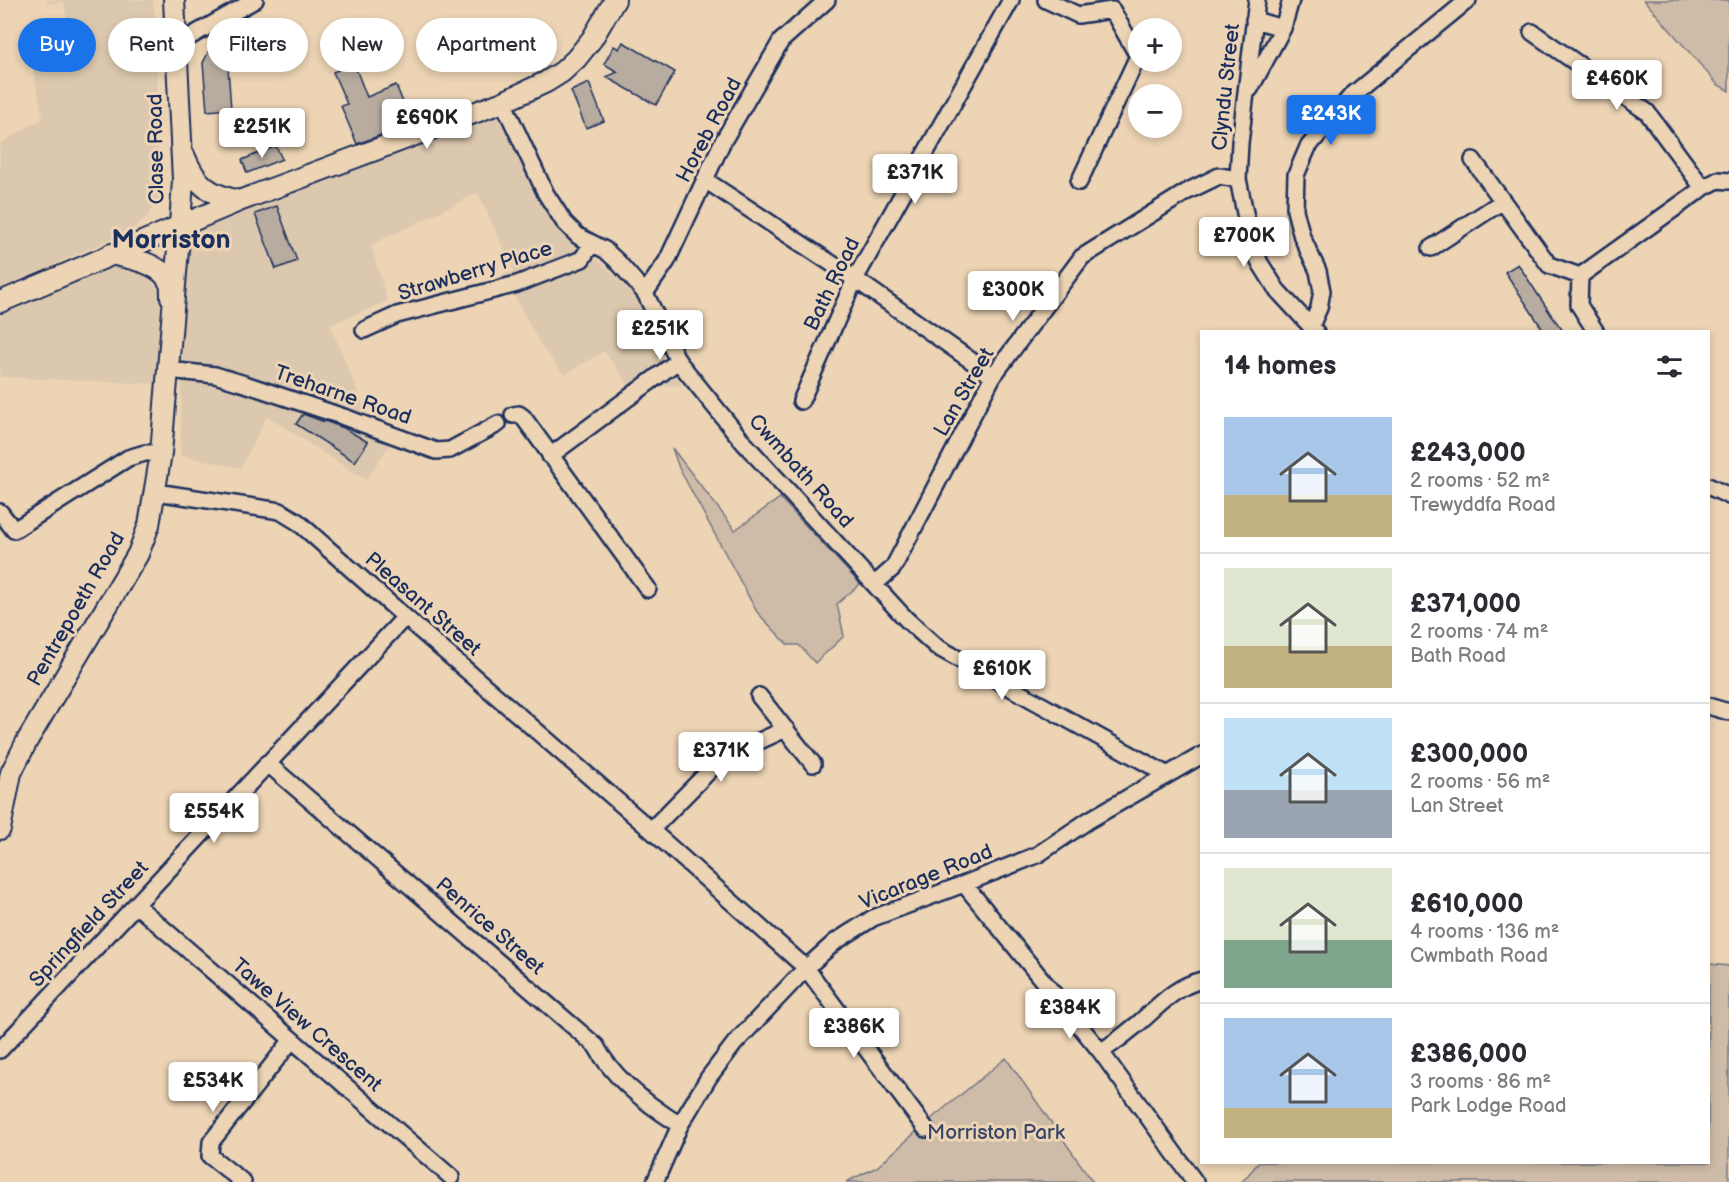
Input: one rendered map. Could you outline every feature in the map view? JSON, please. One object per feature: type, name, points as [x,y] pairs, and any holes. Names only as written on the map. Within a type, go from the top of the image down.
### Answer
[{"type":"main road","name":"Clase Road","points":[[174,0],[175,18]]},
{"type":"main road","points":[[0,302],[239,201],[503,102],[562,72],[592,39],[615,0]]},
{"type":"main road","name":"Clase Road","points":[[178,72],[183,180],[180,225]]},
{"type":"main road","points":[[181,147],[190,169],[205,187],[218,196],[239,201]]},
{"type":"main road","name":"Pentrepoeth Road","points":[[0,829],[11,773],[27,741],[138,554],[150,525],[161,453],[180,225]]},
{"type":"main road","points":[[111,254],[153,267],[169,280],[173,308]]},
{"type":"street","points":[[195,34],[255,0]]},
{"type":"street","name":"Horeb Road","points":[[645,293],[667,261],[722,143],[782,41],[827,0]]},
{"type":"street","name":"Bath Road","points":[[801,401],[855,279],[1011,0]]},
{"type":"street","points":[[1046,0],[1078,15],[1114,5],[1138,56],[1079,182]]},
{"type":"street","name":"Clyndu Street","points":[[1257,0],[1238,179],[1251,242],[1260,263],[1277,290],[1313,329]]},
{"type":"street","points":[[1247,94],[1282,28],[1291,0]]},
{"type":"street","points":[[1313,329],[1322,291],[1318,271],[1302,237],[1295,210],[1296,175],[1308,147],[1351,96],[1468,0]]},
{"type":"street","points":[[1254,20],[1282,28]]},
{"type":"street","points":[[1532,32],[1647,112],[1703,188]]},
{"type":"street","name":"Cwmbath Road","points":[[503,102],[546,194],[564,222],[578,236],[605,250],[645,293],[678,361],[744,442],[906,619],[938,647],[1166,774]]},
{"type":"street","points":[[1473,160],[1549,265],[1581,276]]},
{"type":"street","name":"Lan Street","points":[[875,584],[893,568],[993,376],[1082,257],[1188,191],[1220,176],[1238,179]]},
{"type":"street","points":[[705,180],[855,279],[993,376]]},
{"type":"street","points":[[1581,276],[1703,188],[1718,180],[1729,181]]},
{"type":"street","points":[[1431,248],[1503,201]]},
{"type":"street","name":"Strawberry Place","points":[[364,330],[397,315],[517,284],[582,259],[591,244]]},
{"type":"street","points":[[1581,276],[1579,305],[1595,330]]},
{"type":"street","points":[[550,456],[678,361]]},
{"type":"street","name":"Treharne Road","points":[[168,370],[214,375],[248,385],[436,451],[450,450],[498,424]]},
{"type":"street","points":[[513,415],[519,414],[523,417],[648,589]]},
{"type":"street","points":[[0,512],[14,530],[128,458],[145,453],[161,453]]},
{"type":"street","points":[[1710,487],[1729,496]]},
{"type":"street","name":"Pleasant Street","points":[[156,492],[280,511],[298,522],[651,830]]},
{"type":"street","name":"Springfield Street","points":[[0,1050],[405,617]]},
{"type":"street","points":[[759,696],[813,764]]},
{"type":"street","points":[[1710,707],[1729,712]]},
{"type":"street","points":[[786,729],[731,754],[714,767],[651,830],[807,968],[926,1129]]},
{"type":"street","name":"Vicarage Road","points":[[655,1182],[680,1125],[709,1077],[735,1043],[835,942],[873,918],[1037,855],[1089,820],[1200,756]]},
{"type":"street","name":"Penrice Street","points":[[267,763],[596,1046],[605,1063],[654,1109],[680,1125]]},
{"type":"street","points":[[964,884],[1101,1052],[1195,1182]]},
{"type":"street","name":"Tawe View Crescent","points":[[136,905],[451,1177]]},
{"type":"street","points":[[1101,1052],[1141,1021],[1158,1003],[1188,984],[1200,981]]},
{"type":"street","points":[[243,1182],[210,1156],[211,1142],[291,1041]]},
{"type":"shaded area","points":[[47,0],[153,0],[154,18],[108,18],[108,72],[157,72],[159,196],[147,217],[133,229],[0,289],[0,144],[43,118],[33,72],[96,72],[96,18],[66,18],[64,2],[48,4]]},
{"type":"shaded area","points":[[497,116],[540,201],[574,248],[601,262],[637,299],[664,360],[682,385],[659,386],[641,401],[604,351],[564,375],[541,346],[503,275],[514,271],[478,193],[371,245],[387,301],[330,325],[368,416],[394,427],[392,441],[366,480],[267,416],[241,468],[180,455],[185,233]]},
{"type":"shaded area","points":[[118,262],[140,267],[155,282],[161,297],[156,384],[0,377],[0,315]]},
{"type":"green space","points":[[1644,0],[1729,0],[1729,91],[1717,84]]},
{"type":"green space","points":[[672,448],[735,530],[780,498],[860,584],[837,604],[844,636],[815,663],[799,645],[788,645],[757,612],[679,468]]},
{"type":"green space","points":[[1710,964],[1729,966],[1729,1182],[1242,1182],[1257,1164],[1710,1164]]},
{"type":"green space","name":"Morriston Park","points":[[1006,1058],[1093,1182],[846,1182],[877,1167],[926,1123]]},
{"type":"building","points":[[623,42],[675,72],[656,105],[606,77],[618,72],[604,64],[614,46],[619,49]]},
{"type":"building","points":[[207,55],[207,72],[228,72],[231,109],[207,111],[203,63]]},
{"type":"building","points":[[333,72],[357,72],[367,97],[396,85],[405,107],[409,106],[416,122],[357,144],[341,106],[347,104]]},
{"type":"building","points":[[589,83],[604,121],[586,128],[571,91]]},
{"type":"building","points":[[276,146],[282,159],[247,173],[242,160]]},
{"type":"building","points":[[277,206],[297,261],[276,269],[255,214]]},
{"type":"building","points":[[1518,264],[1562,330],[1543,330],[1505,272]]},
{"type":"building","points":[[303,414],[344,428],[368,442],[355,462],[296,424]]},
{"type":"district","name":"Morriston","points":[[171,240]]}]
